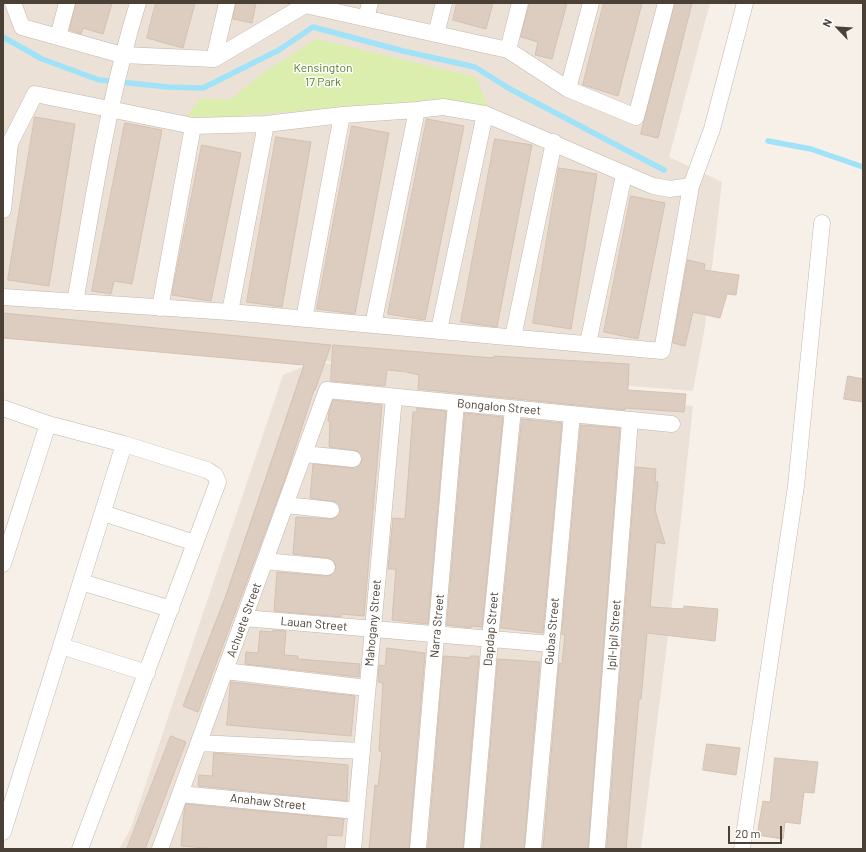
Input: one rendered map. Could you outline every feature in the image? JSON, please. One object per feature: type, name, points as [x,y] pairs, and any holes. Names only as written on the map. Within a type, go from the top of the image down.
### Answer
[{"type":"street","points":[[13,3],[22,27],[58,37],[121,61],[214,58],[306,4],[508,50],[568,89],[636,116],[666,3]]},
{"type":"street","points":[[58,37],[67,3]]},
{"type":"street","points":[[75,302],[111,104],[121,61],[138,3]]},
{"type":"street","points":[[214,58],[227,3]]},
{"type":"street","points":[[366,18],[370,3]]},
{"type":"street","points":[[436,34],[444,3]]},
{"type":"street","points":[[508,50],[520,3]]},
{"type":"street","points":[[568,89],[591,3]]},
{"type":"street","points":[[3,297],[304,318],[662,351],[691,186],[712,129],[745,3]]},
{"type":"street","points":[[3,210],[10,143],[35,94],[111,104],[193,126],[266,124],[342,115],[443,107],[485,114],[554,142],[624,175],[653,186],[670,189],[691,186]]},
{"type":"street","points":[[373,325],[418,110]]},
{"type":"street","points":[[439,330],[485,114]]},
{"type":"street","points":[[304,318],[342,115]]},
{"type":"street","points":[[230,312],[266,124]]},
{"type":"street","points":[[160,308],[193,126]]},
{"type":"street","points":[[513,337],[554,142]]},
{"type":"street","points":[[588,343],[624,175]]},
{"type":"street","points":[[742,849],[796,486],[822,223]]},
{"type":"street","name":"Bongalon Street","points":[[327,390],[672,424]]},
{"type":"street","name":"Achuete Street","points":[[160,849],[327,390]]},
{"type":"street","name":"Mahogany Street","points":[[353,849],[394,397]]},
{"type":"street","name":"Narra Street","points":[[418,849],[456,403]]},
{"type":"street","points":[[3,408],[48,424],[124,444],[207,470],[215,475],[218,482],[80,849]]},
{"type":"street","name":"Dapdap Street","points":[[472,849],[490,639],[514,409]]},
{"type":"street","name":"Gubas Street","points":[[534,849],[572,414]]},
{"type":"street","name":"Ipil-Ipil Street","points":[[597,849],[630,420]]},
{"type":"street","points":[[3,564],[48,424]]},
{"type":"street","points":[[3,832],[124,444]]},
{"type":"street","points":[[304,454],[353,459]]},
{"type":"street","points":[[286,505],[331,510]]},
{"type":"street","points":[[103,513],[195,544]]},
{"type":"street","points":[[265,561],[327,567]]},
{"type":"street","points":[[81,582],[171,609]]},
{"type":"street","name":"Lauan Street","points":[[244,618],[551,644]]},
{"type":"street","points":[[61,646],[147,673]]},
{"type":"street","points":[[225,671],[367,688]]},
{"type":"street","points":[[199,743],[362,751]]},
{"type":"street","name":"Anahaw Street","points":[[180,794],[356,811]]},
{"type":"shaded area","points":[[3,3],[710,3],[669,157],[722,182],[705,326],[693,391],[3,335]]},
{"type":"shaded area","points":[[314,362],[693,406],[671,612],[641,849],[119,849],[131,828],[283,375]]},
{"type":"green space","name":"Kensington 17 Park","points":[[316,39],[476,77],[489,110],[447,99],[212,118],[187,116],[201,98],[230,100],[259,76]]},
{"type":"building","points":[[76,3],[112,3],[103,34],[83,28],[81,34],[70,30]]},
{"type":"building","points":[[156,3],[195,3],[183,48],[147,38]]},
{"type":"building","points":[[236,3],[256,3],[252,23],[233,19]]},
{"type":"building","points":[[457,3],[493,3],[486,29],[453,20]]},
{"type":"building","points":[[530,3],[567,3],[552,59],[535,55],[538,42],[521,37]]},
{"type":"building","points":[[604,3],[642,3],[618,96],[583,85]]},
{"type":"building","points":[[675,3],[692,3],[658,138],[641,134]]},
{"type":"building","points":[[35,117],[75,124],[49,286],[8,280]]},
{"type":"building","points":[[427,119],[464,126],[425,320],[388,314]]},
{"type":"building","points":[[125,123],[162,130],[132,284],[114,281],[111,294],[92,291]]},
{"type":"building","points":[[352,126],[389,133],[355,314],[317,309]]},
{"type":"building","points":[[276,137],[311,142],[282,307],[247,302]]},
{"type":"building","points":[[495,139],[532,145],[497,327],[461,322]]},
{"type":"building","points":[[202,145],[241,153],[211,301],[172,295]]},
{"type":"building","points":[[559,168],[597,174],[571,329],[533,323]]},
{"type":"building","points":[[631,196],[665,203],[638,339],[604,332]]},
{"type":"building","points":[[688,260],[705,264],[704,270],[739,275],[736,295],[727,294],[720,318],[693,312],[685,346],[673,343]]},
{"type":"building","points":[[3,313],[331,345],[314,390],[285,479],[198,712],[183,706],[225,598],[304,365],[3,338]]},
{"type":"building","points":[[333,345],[494,358],[494,356],[629,364],[628,390],[686,394],[684,412],[625,408],[625,410],[418,389],[419,375],[387,370],[385,386],[331,381]]},
{"type":"building","points":[[848,376],[863,379],[863,402],[844,399]]},
{"type":"building","points":[[333,400],[382,405],[364,616],[341,614],[341,617],[274,611],[277,572],[326,576],[331,575],[336,568],[335,563],[328,558],[293,554],[296,517],[330,519],[335,518],[340,511],[340,506],[336,502],[310,498],[313,464],[352,468],[360,465],[362,460],[362,455],[358,451],[329,447],[330,421],[328,421]]},
{"type":"building","points":[[417,408],[446,411],[428,624],[392,620],[396,569],[388,569],[393,518],[405,519],[413,412],[417,412]]},
{"type":"building","points":[[465,413],[503,417],[482,627],[471,626],[471,628],[447,625]]},
{"type":"building","points":[[522,419],[562,423],[543,633],[501,628]]},
{"type":"building","points":[[581,425],[620,428],[588,849],[543,849],[559,663],[562,664],[565,635],[562,634]]},
{"type":"building","points":[[636,467],[656,469],[655,482],[658,482],[655,510],[665,544],[656,542],[650,607],[684,609],[684,606],[718,609],[715,641],[647,633],[641,699],[639,699],[626,849],[607,849]]},
{"type":"building","points":[[273,630],[286,631],[284,655],[298,656],[298,659],[360,664],[359,677],[245,664],[246,652],[258,653],[260,631],[273,632]]},
{"type":"building","points":[[387,648],[425,653],[409,849],[369,849],[375,785],[378,786],[382,752],[379,751],[383,683],[378,682],[379,665],[385,666]]},
{"type":"building","points":[[444,656],[470,658],[470,656],[479,656],[463,849],[428,849]]},
{"type":"building","points":[[498,659],[540,662],[524,849],[482,849]]},
{"type":"building","points":[[231,682],[355,696],[351,736],[227,725]]},
{"type":"building","points":[[171,736],[186,742],[145,849],[127,849]]},
{"type":"building","points":[[707,744],[740,748],[736,775],[703,770]]},
{"type":"building","points":[[214,753],[348,765],[347,801],[198,786],[199,775],[212,776]]},
{"type":"building","points":[[775,758],[818,762],[814,793],[804,792],[800,824],[785,822],[783,839],[757,835],[763,801],[770,802]]},
{"type":"building","points":[[186,804],[344,819],[342,836],[327,835],[326,849],[219,849],[181,846]]},
{"type":"waterway","points":[[3,37],[42,59],[99,80],[168,87],[203,88],[279,50],[313,27],[403,51],[475,67],[510,89],[664,170]]},
{"type":"waterway","points":[[768,141],[811,149],[863,167]]}]
